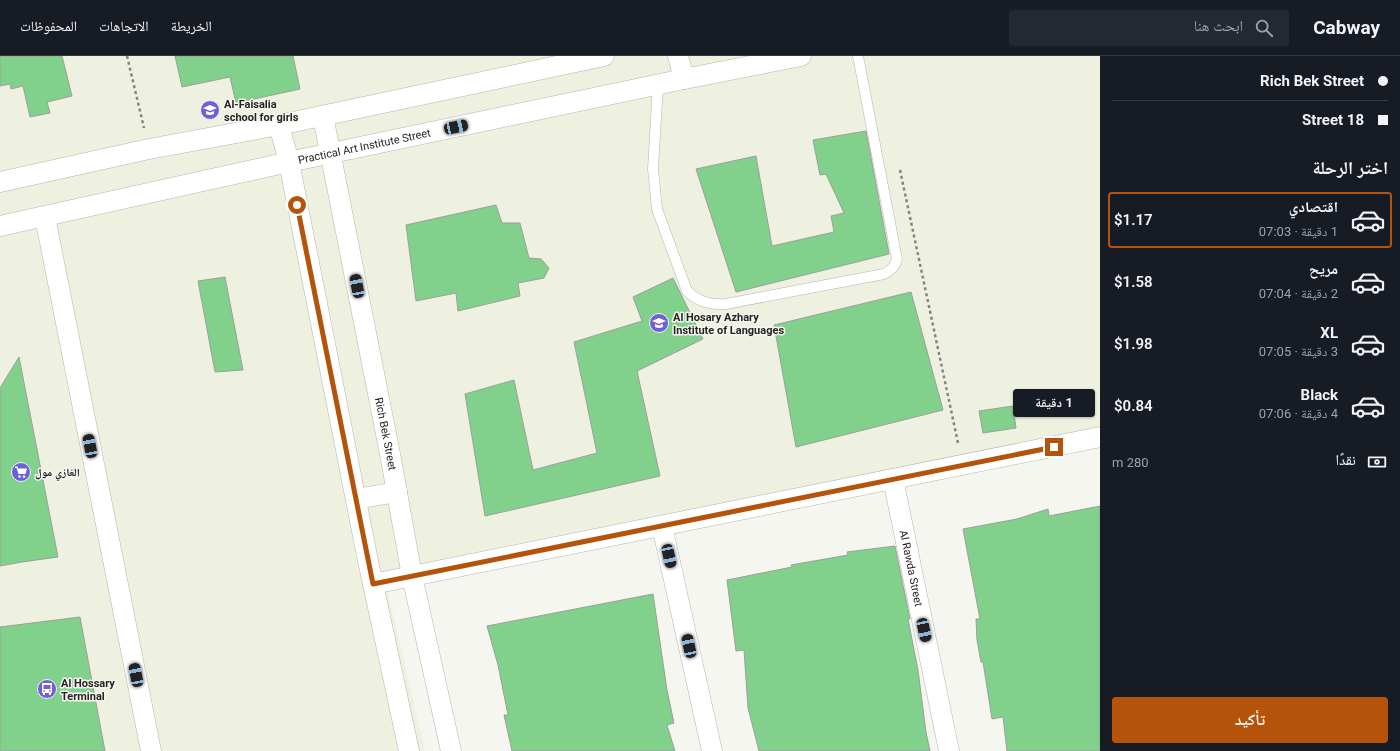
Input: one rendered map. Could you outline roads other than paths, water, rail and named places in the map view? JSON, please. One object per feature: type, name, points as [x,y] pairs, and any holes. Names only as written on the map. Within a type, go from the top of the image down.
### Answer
[{"type":"street","points":[[0,182],[149,149],[279,125],[604,56]]},
{"type":"street","points":[[678,56],[684,78]]},
{"type":"street","name":"Practical Art Institute Street","points":[[0,226],[289,162],[684,78],[801,56]]},
{"type":"street","name":"Rich Bek Street","points":[[323,116],[397,492],[412,576],[451,751]]},
{"type":"street","points":[[279,125],[289,162],[373,584],[409,751]]},
{"type":"street","points":[[45,217],[151,751]]},
{"type":"street","points":[[373,584],[1100,438]]},
{"type":"street","name":"Al Rawda Street","points":[[893,479],[949,751]]},
{"type":"street","points":[[356,499],[397,492]]},
{"type":"street","points":[[662,526],[712,751]]},
{"type":"lane","points":[[658,84],[654,169],[658,209],[687,291],[694,298],[702,302],[714,305],[726,304],[884,274],[891,270],[895,264],[897,259],[858,56]]},
{"type":"place","name":"Al-Faisalia school for girls","points":[[210,110]]},
{"type":"place","name":"Al Hosary Azhary Institute of Languages","points":[[659,323]]},
{"type":"place","name":"الغازي مول","points":[[21,472]]},
{"type":"place","name":"Al Hossary Terminal","points":[[47,689]]}]
